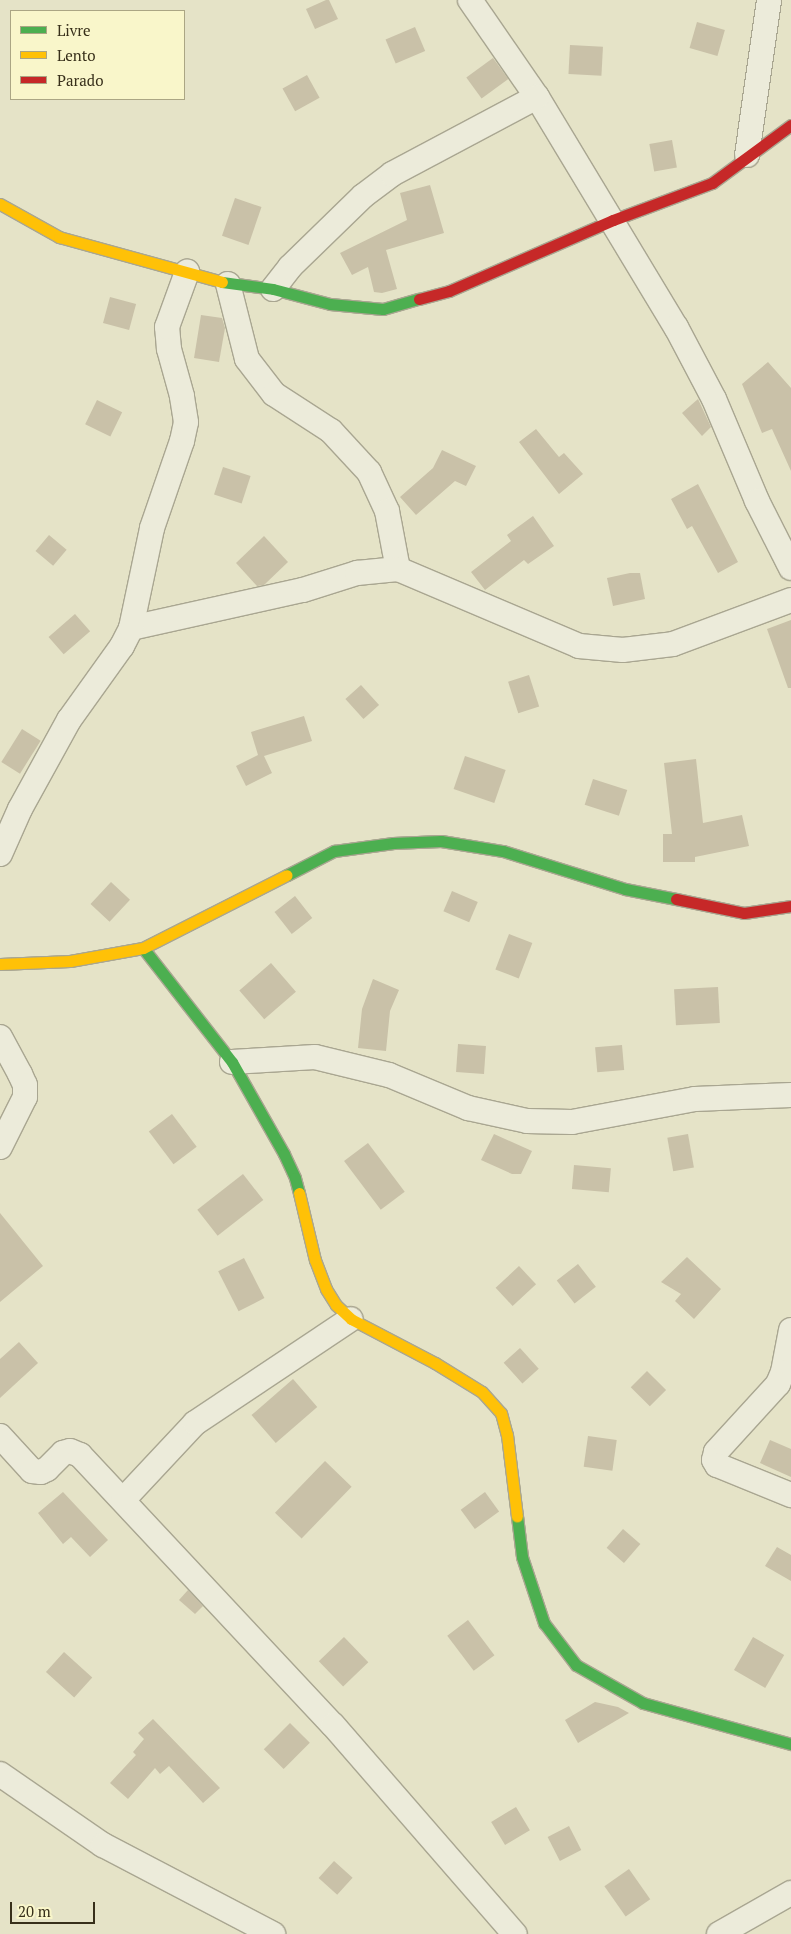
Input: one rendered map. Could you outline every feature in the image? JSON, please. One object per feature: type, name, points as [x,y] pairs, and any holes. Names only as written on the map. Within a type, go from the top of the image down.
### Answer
[{"type":"street","points":[[470,0],[537,97],[676,327],[714,399],[757,501],[791,568]]},
{"type":"street","points":[[747,155],[769,0]]},
{"type":"street","points":[[272,289],[290,267],[363,196],[392,174],[537,97]]},
{"type":"street","points":[[0,204],[59,237],[228,284],[272,289],[330,304],[382,309],[449,291],[613,220],[712,183],[747,155],[791,125]]},
{"type":"street","points":[[0,854],[20,809],[69,720],[122,646],[131,628],[152,528],[182,441],[186,422],[182,396],[169,349],[168,327],[187,272]]},
{"type":"street","points":[[228,284],[247,359],[274,394],[331,431],[369,472],[387,511],[398,569]]},
{"type":"street","points":[[131,628],[303,590],[358,573],[398,569],[579,646],[624,650],[673,644],[791,600]]},
{"type":"street","points":[[0,964],[70,961],[142,948],[334,851],[393,843],[441,841],[503,851],[625,889],[744,913],[791,906]]},
{"type":"street","points":[[142,948],[232,1062],[284,1154],[295,1178],[315,1260],[326,1289],[336,1305],[351,1318],[482,1392],[501,1413],[507,1435],[522,1557],[544,1623],[576,1665],[643,1703],[791,1744]]},
{"type":"street","points":[[0,1037],[25,1085],[25,1097],[0,1147]]},
{"type":"street","points":[[232,1062],[315,1057],[389,1075],[468,1108],[528,1121],[572,1122],[695,1098],[791,1095]]},
{"type":"street","points":[[123,1500],[195,1423],[351,1318]]},
{"type":"street","points":[[791,1330],[787,1373],[716,1452],[714,1460],[717,1464],[791,1495]]},
{"type":"street","points":[[0,1436],[32,1471],[41,1472],[47,1469],[63,1453],[70,1451],[80,1455],[333,1725],[515,1934]]},
{"type":"street","points":[[0,1774],[103,1845],[273,1934]]},
{"type":"street","points":[[719,1934],[791,1894]]},
{"type":"building","points":[[329,0],[338,19],[315,29],[306,9]]},
{"type":"building","points":[[697,22],[725,30],[717,56],[690,48]]},
{"type":"building","points":[[415,27],[425,51],[396,63],[386,40]]},
{"type":"building","points":[[570,45],[603,47],[601,76],[568,74]]},
{"type":"building","points":[[493,58],[508,79],[482,98],[466,77]]},
{"type":"building","points":[[307,75],[320,98],[295,111],[283,89]]},
{"type":"building","points":[[672,140],[677,168],[654,172],[649,144]]},
{"type":"building","points":[[430,185],[444,233],[386,250],[397,289],[382,293],[374,292],[368,267],[352,275],[340,253],[407,220],[400,193]]},
{"type":"building","points":[[235,198],[261,207],[248,245],[222,236]]},
{"type":"building","points":[[110,297],[136,304],[129,330],[103,323]]},
{"type":"building","points":[[201,315],[222,318],[225,328],[219,362],[194,358]]},
{"type":"building","points":[[768,362],[791,388],[791,471],[772,429],[762,433],[742,384]]},
{"type":"building","points":[[698,399],[711,427],[702,436],[682,413]]},
{"type":"building","points":[[97,400],[122,412],[110,437],[85,424]]},
{"type":"building","points":[[536,429],[559,457],[564,453],[583,474],[559,494],[519,442]]},
{"type":"building","points":[[442,450],[476,466],[466,486],[455,481],[416,515],[400,497],[433,468]]},
{"type":"building","points":[[223,467],[251,476],[242,504],[214,495]]},
{"type":"building","points":[[698,484],[738,562],[718,573],[692,526],[687,529],[671,499]]},
{"type":"building","points":[[533,516],[554,546],[528,564],[524,560],[485,590],[471,572],[511,541],[507,535]]},
{"type":"building","points":[[49,535],[67,550],[53,566],[36,551]]},
{"type":"building","points":[[264,536],[288,562],[264,585],[257,586],[236,563]]},
{"type":"building","points":[[640,573],[645,599],[613,606],[607,578]]},
{"type":"building","points":[[75,614],[90,631],[64,654],[49,637]]},
{"type":"building","points":[[791,620],[791,688],[788,688],[767,629]]},
{"type":"building","points":[[529,675],[539,706],[518,713],[508,682]]},
{"type":"building","points":[[361,685],[379,705],[363,719],[345,699]]},
{"type":"building","points":[[304,716],[312,741],[264,756],[272,773],[246,786],[236,766],[258,755],[251,732]]},
{"type":"building","points":[[22,729],[41,741],[20,774],[1,762]]},
{"type":"building","points":[[465,756],[506,770],[494,803],[454,789]]},
{"type":"building","points":[[696,759],[703,823],[742,815],[749,846],[695,857],[695,862],[663,862],[663,834],[672,834],[664,763]]},
{"type":"building","points":[[593,779],[627,790],[619,816],[585,805]]},
{"type":"building","points":[[111,882],[130,900],[110,922],[91,904]]},
{"type":"building","points":[[452,891],[478,902],[469,922],[443,911]]},
{"type":"building","points":[[295,896],[312,918],[292,934],[275,912]]},
{"type":"building","points":[[509,934],[532,943],[519,978],[495,969]]},
{"type":"building","points":[[271,963],[296,992],[264,1019],[239,991]]},
{"type":"building","points":[[373,979],[399,990],[390,1011],[386,1051],[358,1048],[362,1009]]},
{"type":"building","points":[[718,987],[720,1023],[676,1025],[674,989]]},
{"type":"building","points":[[458,1044],[486,1046],[484,1074],[456,1072]]},
{"type":"building","points":[[622,1045],[624,1070],[597,1072],[595,1047]]},
{"type":"building","points":[[172,1114],[197,1147],[174,1164],[149,1131]]},
{"type":"building","points":[[494,1134],[532,1151],[521,1174],[512,1174],[481,1160]]},
{"type":"building","points":[[688,1134],[694,1167],[673,1171],[667,1138]]},
{"type":"building","points":[[368,1143],[405,1192],[381,1210],[344,1161]]},
{"type":"building","points":[[574,1165],[611,1168],[609,1192],[572,1189]]},
{"type":"building","points":[[243,1174],[263,1200],[218,1236],[197,1210]]},
{"type":"building","points":[[0,1213],[43,1266],[0,1302]]},
{"type":"building","points":[[687,1257],[721,1289],[694,1319],[675,1301],[681,1294],[661,1282]]},
{"type":"building","points":[[244,1258],[264,1298],[239,1311],[218,1271]]},
{"type":"building","points":[[578,1264],[596,1287],[575,1303],[557,1281]]},
{"type":"building","points":[[519,1266],[536,1284],[513,1306],[496,1288]]},
{"type":"building","points":[[19,1342],[38,1363],[0,1398],[0,1359]]},
{"type":"building","points":[[520,1348],[539,1369],[522,1384],[504,1363]]},
{"type":"building","points":[[647,1371],[666,1390],[650,1406],[631,1387]]},
{"type":"building","points":[[293,1379],[317,1407],[276,1443],[251,1415]]},
{"type":"building","points":[[588,1436],[617,1440],[612,1471],[584,1467]]},
{"type":"building","points":[[770,1440],[791,1449],[791,1477],[760,1463]]},
{"type":"building","points":[[325,1461],[352,1487],[302,1538],[275,1513]]},
{"type":"building","points":[[63,1492],[108,1540],[90,1557],[71,1537],[63,1544],[38,1513]]},
{"type":"building","points":[[485,1492],[499,1511],[475,1529],[461,1510]]},
{"type":"building","points":[[623,1529],[640,1544],[624,1563],[607,1548]]},
{"type":"building","points":[[777,1547],[791,1555],[791,1581],[765,1566]]},
{"type":"building","points":[[188,1590],[203,1606],[195,1614],[179,1600]]},
{"type":"building","points":[[468,1620],[494,1655],[474,1671],[447,1636]]},
{"type":"building","points":[[344,1637],[368,1662],[343,1686],[319,1661]]},
{"type":"building","points":[[753,1637],[784,1655],[765,1688],[734,1670]]},
{"type":"building","points":[[64,1652],[92,1677],[74,1697],[46,1672]]},
{"type":"building","points":[[595,1702],[618,1707],[629,1713],[578,1743],[565,1720]]},
{"type":"building","points":[[153,1719],[220,1788],[203,1803],[169,1766],[160,1774],[155,1768],[128,1799],[110,1783],[136,1755],[133,1752],[144,1739],[138,1733]]},
{"type":"building","points":[[290,1723],[310,1743],[284,1769],[264,1749]]},
{"type":"building","points":[[516,1807],[530,1830],[505,1845],[491,1822]]},
{"type":"building","points":[[569,1826],[581,1850],[560,1861],[548,1837]]},
{"type":"building","points":[[334,1861],[353,1878],[337,1895],[319,1878]]},
{"type":"building","points":[[629,1869],[650,1899],[626,1917],[604,1886]]},
{"type":"traffic: fast","points":[[222,282],[273,289],[330,304],[383,309],[419,299]]},
{"type":"traffic: fast","points":[[287,875],[334,851],[393,843],[441,841],[503,851],[625,889],[676,899]]},
{"type":"traffic: fast","points":[[143,948],[232,1062],[284,1154],[295,1178],[299,1193]]},
{"type":"traffic: fast","points":[[517,1516],[522,1557],[544,1623],[576,1665],[643,1703],[791,1744]]},
{"type":"traffic: slow","points":[[0,204],[59,237],[222,282]]},
{"type":"traffic: slow","points":[[0,964],[70,961],[143,948],[287,875]]},
{"type":"traffic: slow","points":[[299,1193],[315,1260],[326,1289],[336,1305],[351,1319],[435,1363],[482,1392],[501,1413],[507,1435],[517,1516]]},
{"type":"traffic: jam","points":[[419,299],[449,291],[613,220],[712,183],[791,125]]},
{"type":"traffic: jam","points":[[676,899],[744,913],[791,906]]}]
